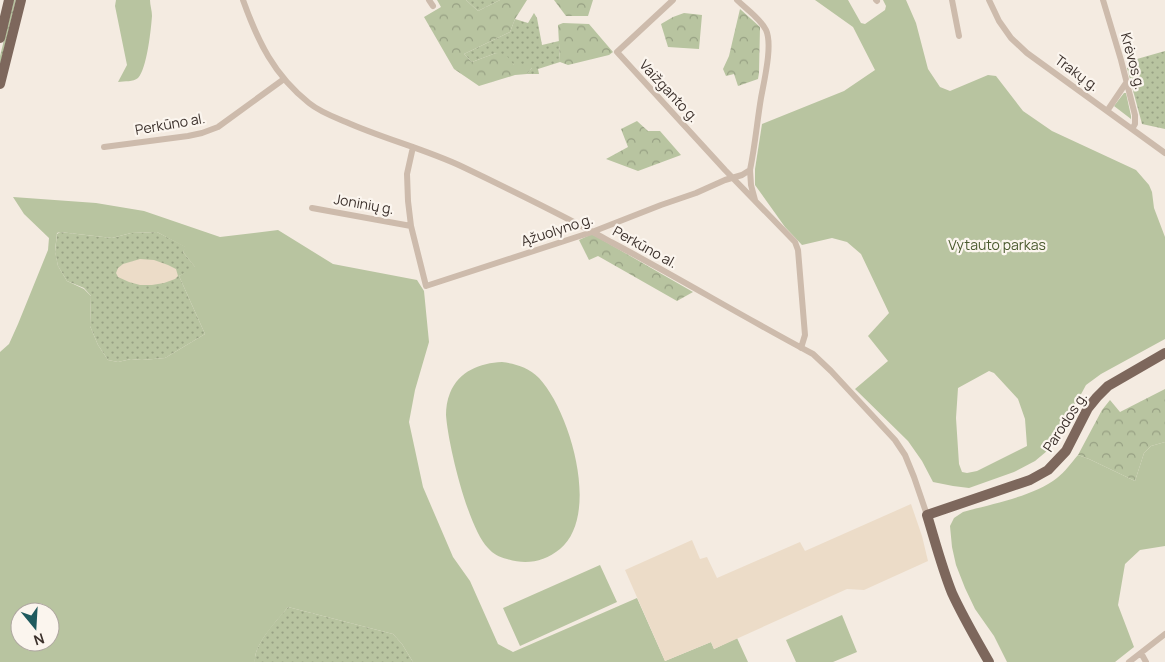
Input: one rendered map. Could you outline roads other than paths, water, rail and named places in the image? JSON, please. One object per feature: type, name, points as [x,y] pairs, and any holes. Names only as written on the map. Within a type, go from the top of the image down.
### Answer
[{"type":"main road","points":[[0,38],[9,0]]},
{"type":"main road","points":[[0,84],[21,0]]},
{"type":"main road","name":"Parodos g.","points":[[927,515],[1030,480],[1048,470],[1066,451],[1088,408],[1097,397],[1108,386],[1165,353]]},
{"type":"main road","points":[[927,515],[940,560],[953,594],[989,662]]},
{"type":"street","name":"Perkūno al.","points":[[243,0],[263,49],[274,68],[310,104],[372,134],[413,147],[459,165],[618,245],[813,354],[895,440],[914,477],[927,515]]},
{"type":"street","name":"Vaižganto g.","points":[[673,0],[617,52],[755,202],[795,242],[798,250],[805,335],[801,348]]},
{"type":"street","points":[[737,0],[761,22],[768,40],[768,53],[750,170],[755,202]]},
{"type":"street","points":[[952,0],[959,36]]},
{"type":"street","name":"Trakų g.","points":[[988,0],[998,21],[1011,38],[1027,53],[1165,153]]},
{"type":"street","name":"Krėvos g.","points":[[1104,0],[1134,115],[1135,124],[1132,129]]},
{"type":"street","name":"Perkūno al.","points":[[104,147],[188,136],[218,128],[284,79]]},
{"type":"street","points":[[1107,111],[1126,83]]},
{"type":"street","points":[[411,226],[407,174],[413,147]]},
{"type":"street","name":"Ąžuolyno g.","points":[[411,226],[426,286],[592,232],[696,193],[732,177],[742,175],[750,170]]},
{"type":"street","name":"Joninių g.","points":[[312,208],[411,226]]},
{"type":"street","points":[[1129,662],[1165,634]]},
{"type":"street","points":[[1141,653],[1146,662]]},
{"type":"park label","name":"Vytauto parkas","points":[[997,245]]}]
